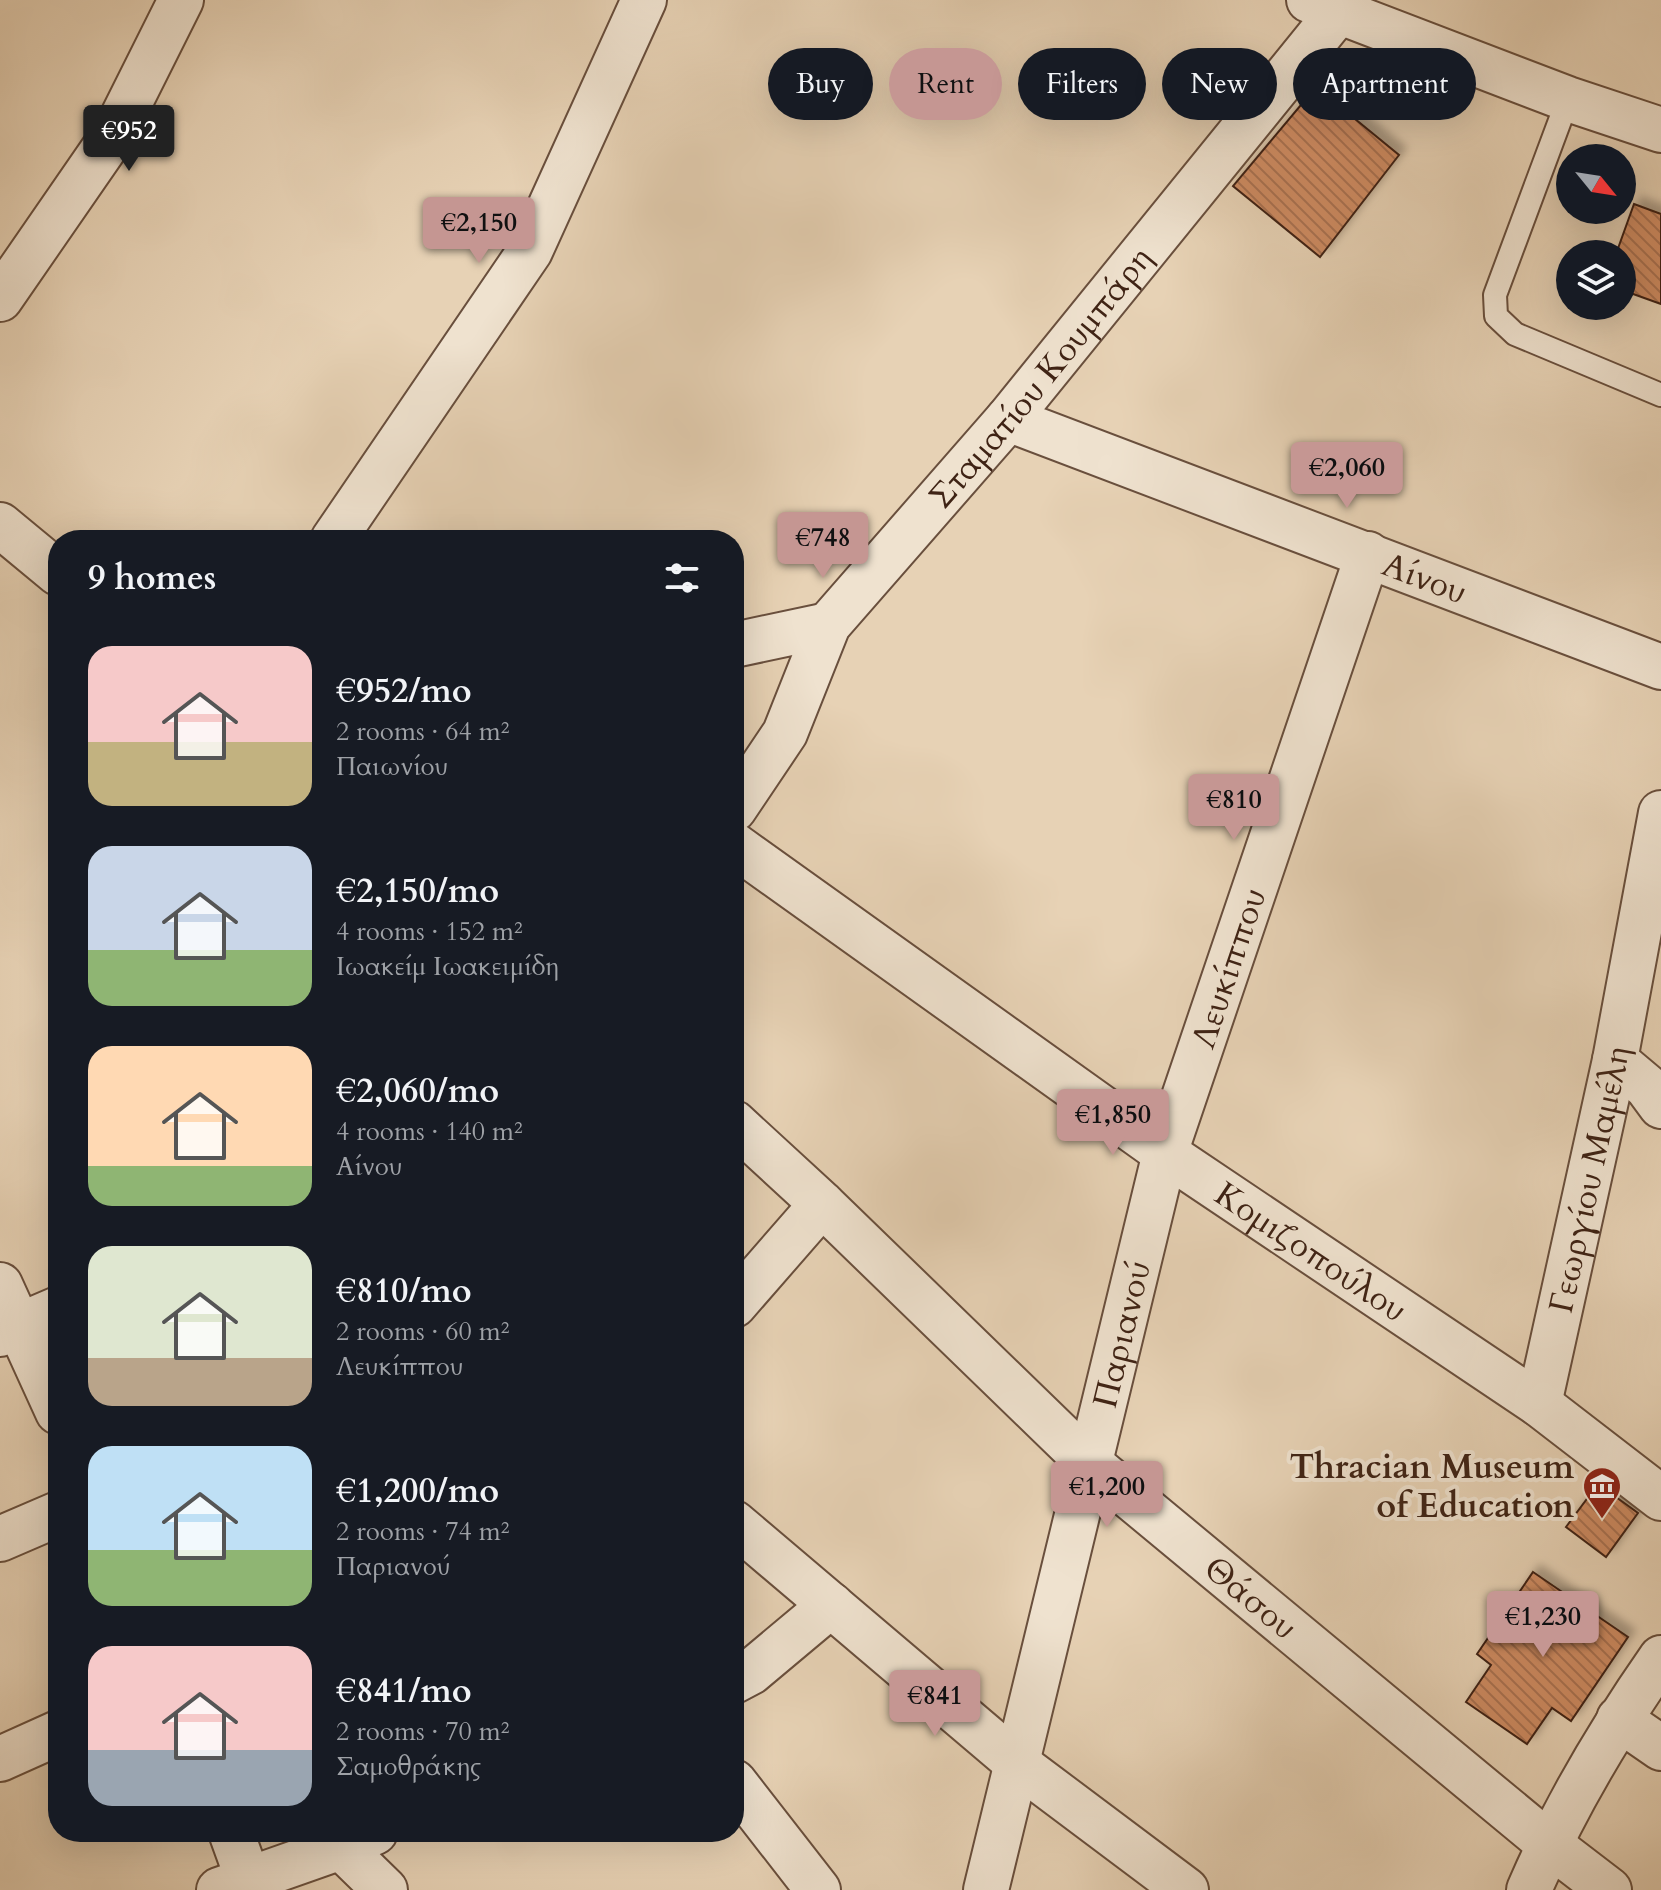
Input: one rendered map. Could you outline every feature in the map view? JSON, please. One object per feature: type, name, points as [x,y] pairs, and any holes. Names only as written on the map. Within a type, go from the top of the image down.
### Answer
[{"type":"street","points":[[0,299],[114,134],[181,0]]},
{"type":"street","points":[[340,530],[530,251],[644,0]]},
{"type":"street","points":[[1331,4],[1568,99],[1661,130]]},
{"type":"street","name":"Σταματίου Κουμπάρη","points":[[744,794],[785,733],[828,625],[1008,419],[1331,4]]},
{"type":"street","name":"Αίνου","points":[[1008,419],[1661,667]]},
{"type":"street","points":[[0,525],[48,565]]},
{"type":"street","name":"Λευκίππου","points":[[1165,1153],[1368,554]]},
{"type":"street","points":[[744,643],[828,625]]},
{"type":"street","name":"Γεωργίου Μαμέλη","points":[[1539,1404],[1615,1060],[1661,813]]},
{"type":"street","name":"Κομιζοπούλου","points":[[744,852],[1165,1153],[1539,1404],[1661,1498]]},
{"type":"street","points":[[1615,1060],[1647,1087],[1661,1106]]},
{"type":"street","name":"Θάσου","points":[[744,1132],[1088,1462],[1549,1844],[1609,1890]]},
{"type":"street","name":"Παριανού","points":[[986,1890],[1165,1153]]},
{"type":"street","points":[[744,1294],[822,1204]]},
{"type":"street","points":[[0,1285],[9,1330],[48,1395]]},
{"type":"street","points":[[9,1330],[48,1313]]},
{"type":"street","points":[[0,1539],[48,1518]]},
{"type":"street","points":[[744,1531],[1018,1764],[1186,1890]]},
{"type":"street","points":[[744,1676],[831,1605]]},
{"type":"street","points":[[1529,1890],[1549,1844],[1619,1719],[1661,1658]]},
{"type":"street","points":[[1619,1719],[1661,1748]]},
{"type":"street","points":[[0,1759],[48,1737]]},
{"type":"street","points":[[744,1795],[818,1890]]},
{"type":"street","points":[[233,1842],[240,1886],[353,1842]]},
{"type":"street","points":[[359,1842],[385,1890]]},
{"type":"lane","points":[[1568,99],[1495,295],[1496,316],[1515,334],[1661,395]]},
{"type":"building","points":[[1293,114],[1293,120],[1356,120],[1399,155],[1320,257],[1233,186]]},
{"type":"building","points":[[1636,205],[1661,214],[1661,304],[1636,295],[1636,240],[1621,240],[1627,224],[1636,224]]},
{"type":"building","name":"Thracian Museum of Education","points":[[1598,1484],[1638,1513],[1606,1557],[1566,1527]]},
{"type":"building","points":[[1533,1572],[1628,1637],[1571,1721],[1552,1708],[1527,1744],[1466,1702],[1491,1665],[1477,1654]]},
{"type":"place","name":"Thracian Museum of Education","points":[[1602,1520]]}]
